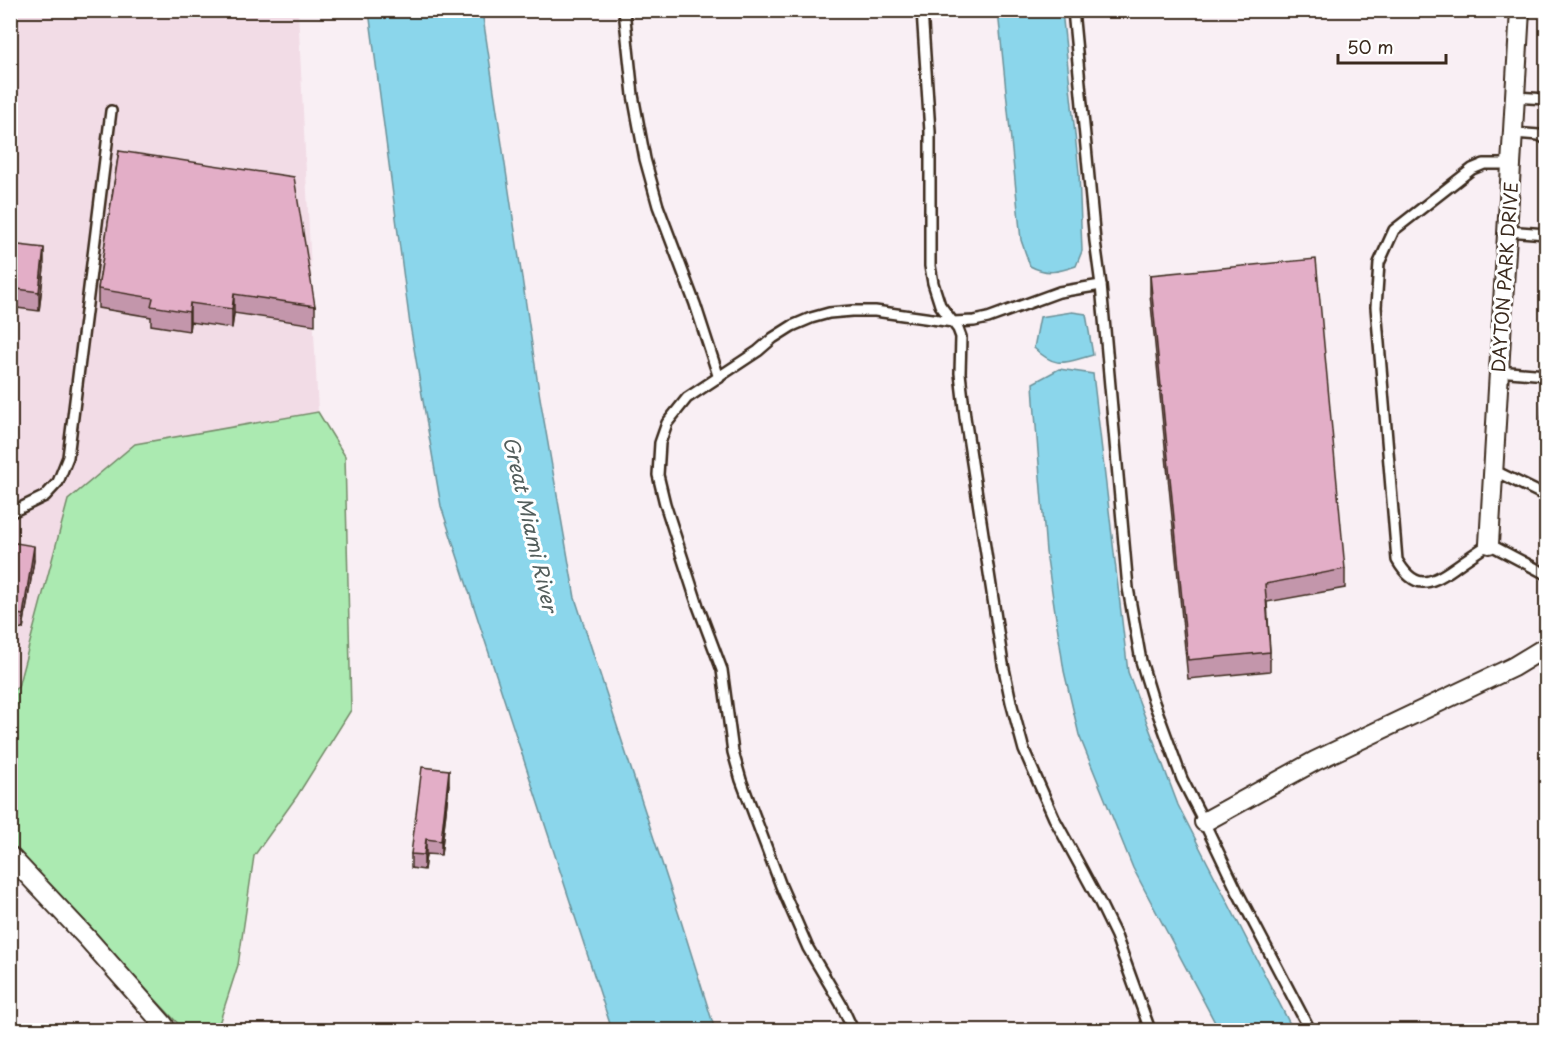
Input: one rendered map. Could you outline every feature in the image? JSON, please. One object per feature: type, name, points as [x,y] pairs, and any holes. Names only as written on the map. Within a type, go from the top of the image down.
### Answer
[{"type":"street","name":"DAYTON PARK DRIVE","points":[[1489,544],[1520,10]]},
{"type":"street","points":[[1204,822],[1315,761],[1513,667],[1546,647]]},
{"type":"street","points":[[10,856],[164,1025]]},
{"type":"lane","points":[[624,10],[633,95],[645,159],[658,206],[695,304],[719,378]]},
{"type":"lane","points":[[922,10],[930,132],[930,266],[940,305],[961,337],[960,373],[965,417],[1011,702],[1024,750],[1034,775],[1054,818],[1112,927],[1150,1030]]},
{"type":"lane","points":[[1073,10],[1101,285],[1128,588],[1141,661],[1155,707],[1182,779],[1310,1030]]},
{"type":"lane","points":[[1515,97],[1546,99]]},
{"type":"lane","points":[[10,513],[45,495],[58,482],[68,457],[111,111]]},
{"type":"lane","points":[[1513,133],[1539,135],[1546,139]]},
{"type":"lane","points":[[1511,164],[1484,164],[1472,169],[1394,230],[1379,263],[1376,307],[1397,560],[1405,575],[1418,582],[1436,581],[1489,544],[1546,574]]},
{"type":"lane","points":[[1507,231],[1546,234]]},
{"type":"lane","points":[[853,1030],[841,1004],[808,948],[785,896],[741,780],[733,752],[722,670],[680,552],[658,475],[660,443],[667,423],[687,398],[792,326],[829,313],[852,311],[875,311],[953,322],[988,318],[1059,292],[1101,285]]},
{"type":"lane","points":[[1498,371],[1546,375]]},
{"type":"lane","points":[[1493,470],[1546,495]]},
{"type":"shaded area","points":[[10,11],[298,11],[318,412],[135,444],[68,500],[18,687],[11,692]]},
{"type":"green space","points":[[318,412],[345,456],[351,710],[297,796],[254,856],[238,965],[217,1030],[184,1030],[11,845],[11,692],[18,687],[68,500],[135,444]]},
{"type":"water","name":"Great Miami River","points":[[369,11],[482,11],[540,398],[575,598],[715,1030],[612,1030],[441,506],[410,325]]},
{"type":"water","points":[[998,11],[1062,11],[1079,172],[1082,251],[1076,266],[1064,270],[1047,272],[1030,266],[1021,240]]},
{"type":"water","points":[[1072,312],[1086,314],[1093,355],[1068,362],[1055,362],[1034,348],[1040,317]]},
{"type":"water","points":[[1059,369],[1093,374],[1128,672],[1178,805],[1293,1030],[1219,1030],[1133,868],[1079,735],[1064,671],[1046,552],[1033,383]]},
{"type":"building","points":[[119,151],[294,177],[315,306],[234,294],[232,309],[190,303],[189,312],[151,306],[153,298],[98,289]]},
{"type":"building","points":[[10,244],[44,248],[39,292],[10,288]]},
{"type":"building","points":[[1316,259],[1345,569],[1265,584],[1270,652],[1188,660],[1150,275]]},
{"type":"building","points":[[1543,392],[1546,392],[1546,447],[1540,447]]},
{"type":"building","points":[[10,542],[34,546],[23,615],[10,613]]},
{"type":"building","points":[[422,767],[449,770],[441,841],[426,839],[424,855],[411,854]]}]
